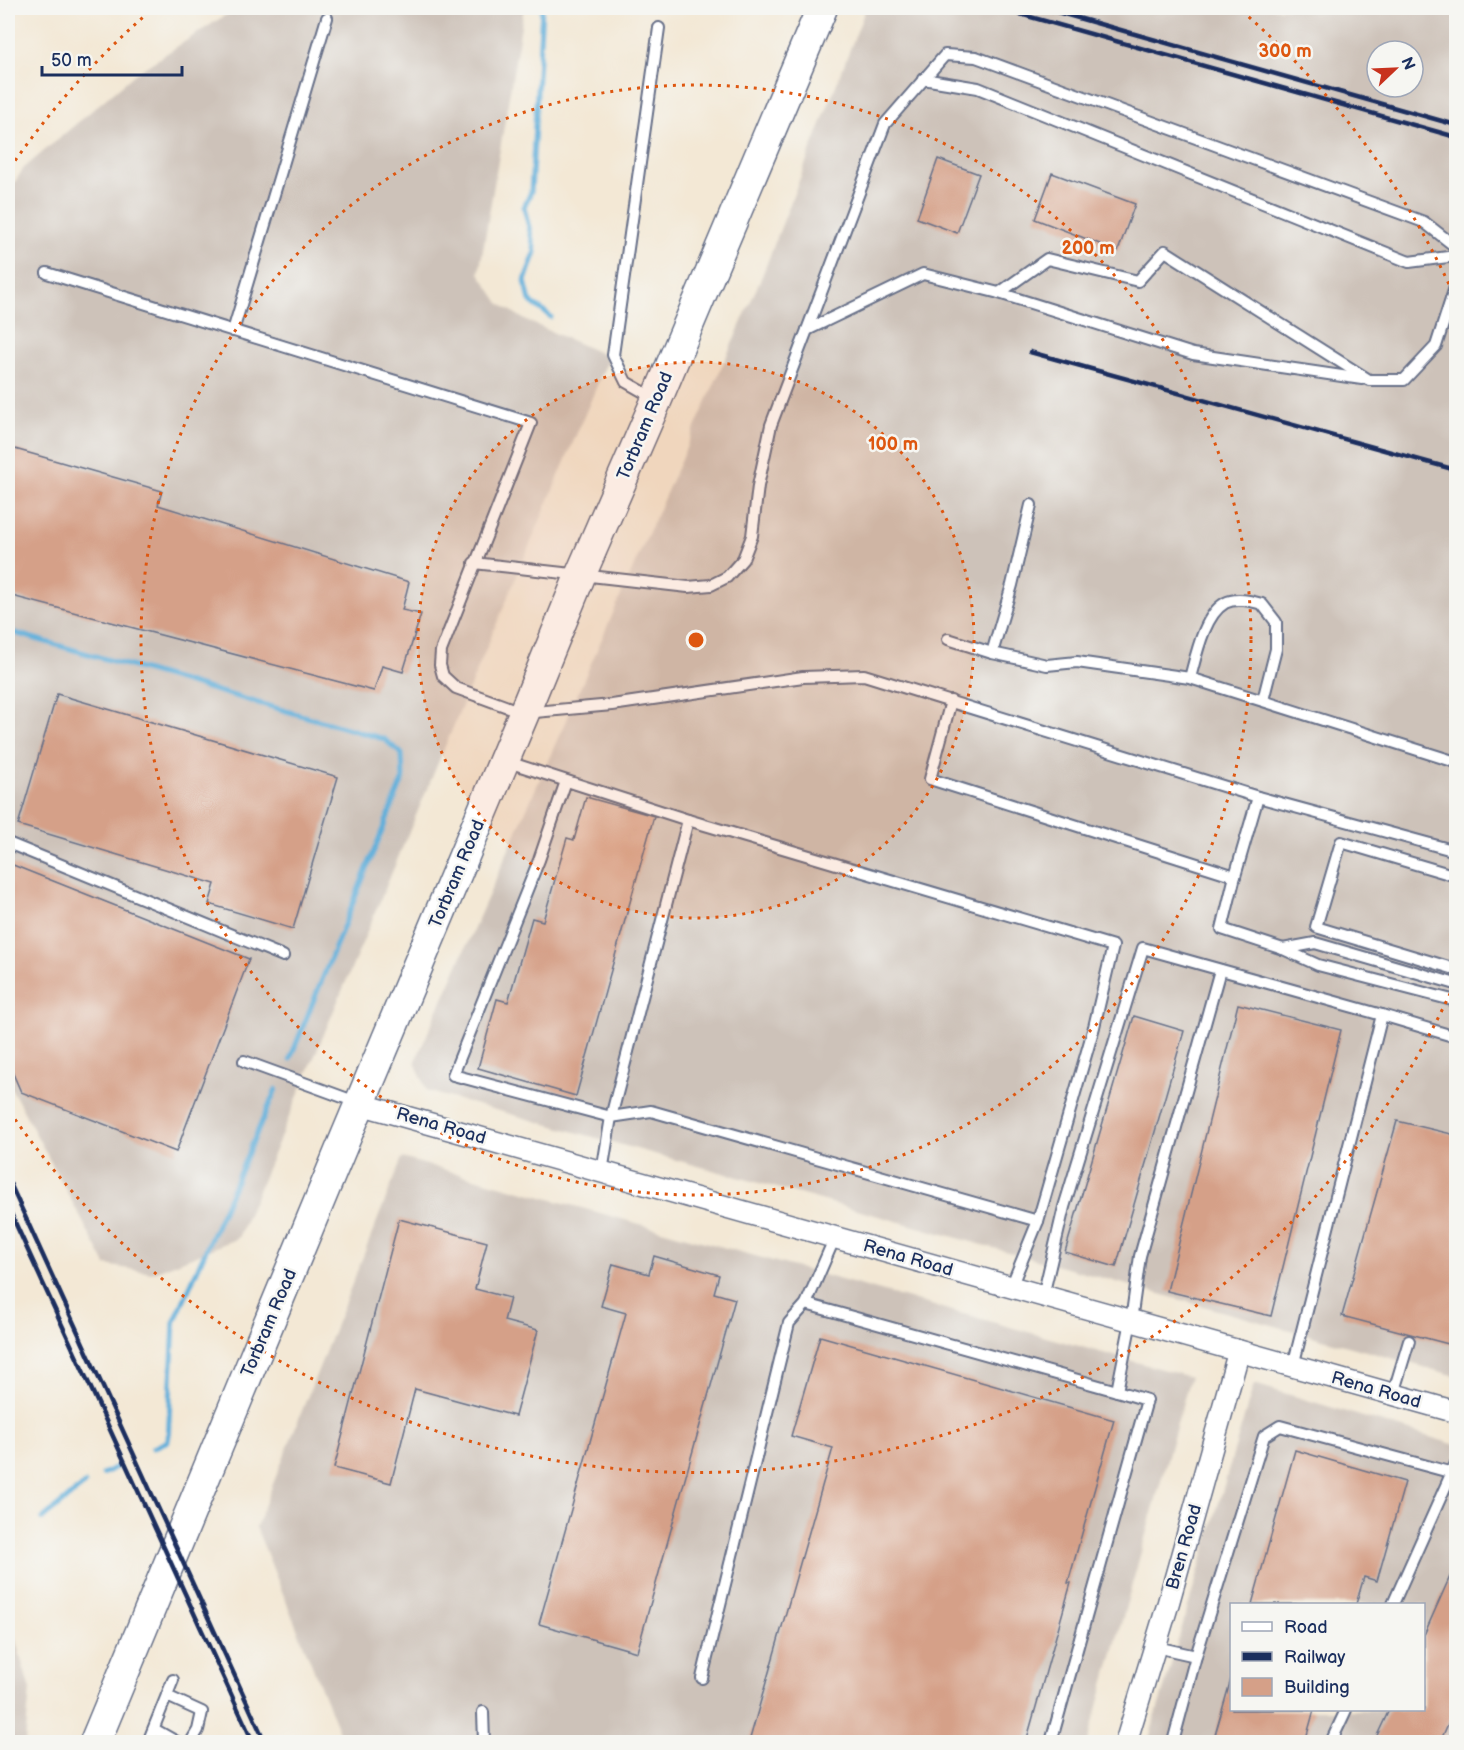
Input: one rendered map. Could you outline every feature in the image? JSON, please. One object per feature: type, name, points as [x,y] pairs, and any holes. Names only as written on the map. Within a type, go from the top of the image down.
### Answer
[{"type":"main road","name":"Torbram Road","points":[[95,1743],[580,576],[822,8]]},
{"type":"street","name":"Rena Road","points":[[360,1104],[1456,1412]]},
{"type":"street","name":"Bren Road","points":[[1126,1743],[1239,1351]]},
{"type":"lane","points":[[233,331],[327,18]]},
{"type":"lane","points":[[657,399],[626,382],[613,356],[659,28]]},
{"type":"lane","points":[[474,563],[688,587],[711,585],[727,577],[743,559],[752,536],[758,486],[771,424],[885,124],[945,55],[976,57],[1424,222],[1456,247]]},
{"type":"lane","points":[[923,79],[978,88],[1409,262],[1456,256]]},
{"type":"lane","points":[[999,294],[1047,259],[1138,281],[1165,251],[1369,380]]},
{"type":"lane","points":[[47,273],[531,423],[441,651],[440,665],[443,676],[456,688],[525,713],[612,705],[726,687],[830,675],[864,675],[1258,797],[1456,851]]},
{"type":"lane","points":[[807,330],[923,274],[999,294],[1193,354],[1369,380],[1404,380],[1436,346],[1456,284]]},
{"type":"lane","points":[[992,653],[1012,585],[1031,505]]},
{"type":"lane","points":[[1190,678],[1210,619],[1226,603],[1242,600],[1262,604],[1276,622],[1276,649],[1263,700]]},
{"type":"lane","points":[[948,639],[992,653],[1047,665],[1077,662],[1190,678],[1456,762]]},
{"type":"lane","points":[[951,701],[930,779],[1234,876]]},
{"type":"lane","points":[[504,761],[688,820],[1113,946],[1095,1027],[1038,1221],[1011,1287]]},
{"type":"lane","points":[[566,781],[538,860],[453,1075],[611,1117],[651,1111],[1038,1221]]},
{"type":"lane","points":[[1258,797],[1221,929],[1282,949],[1318,965],[1456,1001]]},
{"type":"lane","points":[[602,1172],[611,1117],[688,820]]},
{"type":"lane","points":[[1455,969],[1316,927],[1341,842],[1456,876]]},
{"type":"lane","points":[[8,843],[283,956]]},
{"type":"lane","points":[[1282,949],[1315,943],[1456,984]]},
{"type":"lane","points":[[1042,1296],[1064,1207],[1143,948],[1456,1037]]},
{"type":"lane","points":[[1117,1391],[1131,1321],[1140,1256],[1220,970]]},
{"type":"lane","points":[[1293,1366],[1382,1016]]},
{"type":"lane","points":[[244,1061],[360,1104]]},
{"type":"lane","points":[[702,1678],[789,1323],[807,1304],[835,1237]]},
{"type":"lane","points":[[807,1304],[1147,1400],[1052,1743]]},
{"type":"lane","points":[[1394,1394],[1409,1341]]},
{"type":"lane","points":[[1173,1743],[1196,1656],[1264,1436],[1280,1426],[1455,1468],[1394,1603]]},
{"type":"lane","points":[[1155,1647],[1196,1656]]},
{"type":"lane","points":[[148,1743],[173,1680]]},
{"type":"lane","points":[[167,1696],[202,1712],[198,1730],[191,1743]]},
{"type":"lane","points":[[1331,1743],[1346,1711]]},
{"type":"lane","points":[[483,1712],[484,1743]]},
{"type":"lane","points":[[154,1730],[177,1743]]},
{"type":"shaded area","points":[[248,8],[524,8],[479,273],[499,303],[525,320],[609,357],[238,1238],[152,1273],[106,1265],[8,1082],[8,192],[24,168],[135,74],[224,16]]},
{"type":"shaded area","points":[[866,8],[1456,8],[1456,1376],[427,1091],[415,1062],[762,276]]},
{"type":"shaded area","points":[[402,1158],[1190,1377],[1088,1742],[343,1742],[256,1527]]},
{"type":"shaded area","points":[[1254,1384],[1456,1445],[1456,1742],[1148,1742]]},
{"type":"shaded area","points":[[8,1597],[10,1620],[30,1690],[25,1742],[8,1742]]},
{"type":"building","points":[[938,159],[979,174],[957,233],[917,218]]},
{"type":"building","points":[[1052,173],[1135,204],[1118,251],[1035,219]]},
{"type":"building","points":[[8,447],[162,491],[158,505],[409,582],[402,610],[421,614],[403,672],[382,666],[374,691],[8,595]]},
{"type":"building","points":[[57,694],[338,777],[293,929],[209,904],[215,884],[18,825]]},
{"type":"building","points":[[586,797],[654,816],[576,1096],[478,1068],[497,999],[508,1002],[532,918],[543,921],[567,838],[574,840]]},
{"type":"building","points":[[8,863],[249,959],[176,1152],[21,1092],[8,1062]]},
{"type":"building","points":[[1238,1004],[1341,1030],[1271,1316],[1167,1291]]},
{"type":"building","points":[[1134,1016],[1184,1031],[1116,1267],[1065,1252]]},
{"type":"building","points":[[1397,1121],[1456,1135],[1456,1346],[1342,1316]]},
{"type":"building","points":[[399,1219],[487,1242],[475,1289],[510,1298],[504,1321],[538,1330],[515,1416],[415,1389],[391,1483],[334,1468]]},
{"type":"building","points":[[654,1256],[719,1275],[714,1293],[735,1299],[637,1652],[539,1624],[626,1313],[601,1306],[613,1264],[649,1274]]},
{"type":"building","points":[[820,1336],[1114,1420],[1026,1742],[749,1742],[833,1448],[791,1436]]},
{"type":"building","points":[[1295,1450],[1405,1482],[1377,1581],[1364,1577],[1356,1603],[1252,1603]]},
{"type":"building","points":[[1456,1563],[1456,1706],[1440,1742],[1374,1742],[1389,1711],[1425,1711],[1425,1633]]},
{"type":"building","points":[[1230,1682],[1230,1711],[1314,1711],[1305,1742],[1213,1742]]},
{"type":"waterway","points":[[542,8],[531,192],[524,207],[535,252],[525,281],[530,301],[551,317]]},
{"type":"waterway","points":[[8,631],[384,739],[402,754],[403,779],[290,1059]]},
{"type":"waterway","points":[[153,1448],[168,1441],[174,1323],[276,1089]]},
{"type":"waterway","points":[[103,1474],[116,1467]]},
{"type":"waterway","points":[[42,1519],[85,1484]]},
{"type":"railway","points":[[999,8],[1456,137]]},
{"type":"railway","points":[[1043,8],[1456,125]]},
{"type":"railway","points":[[1030,352],[1456,470]]},
{"type":"railway","points":[[8,1179],[265,1742]]},
{"type":"railway","points":[[8,1207],[253,1742]]}]
